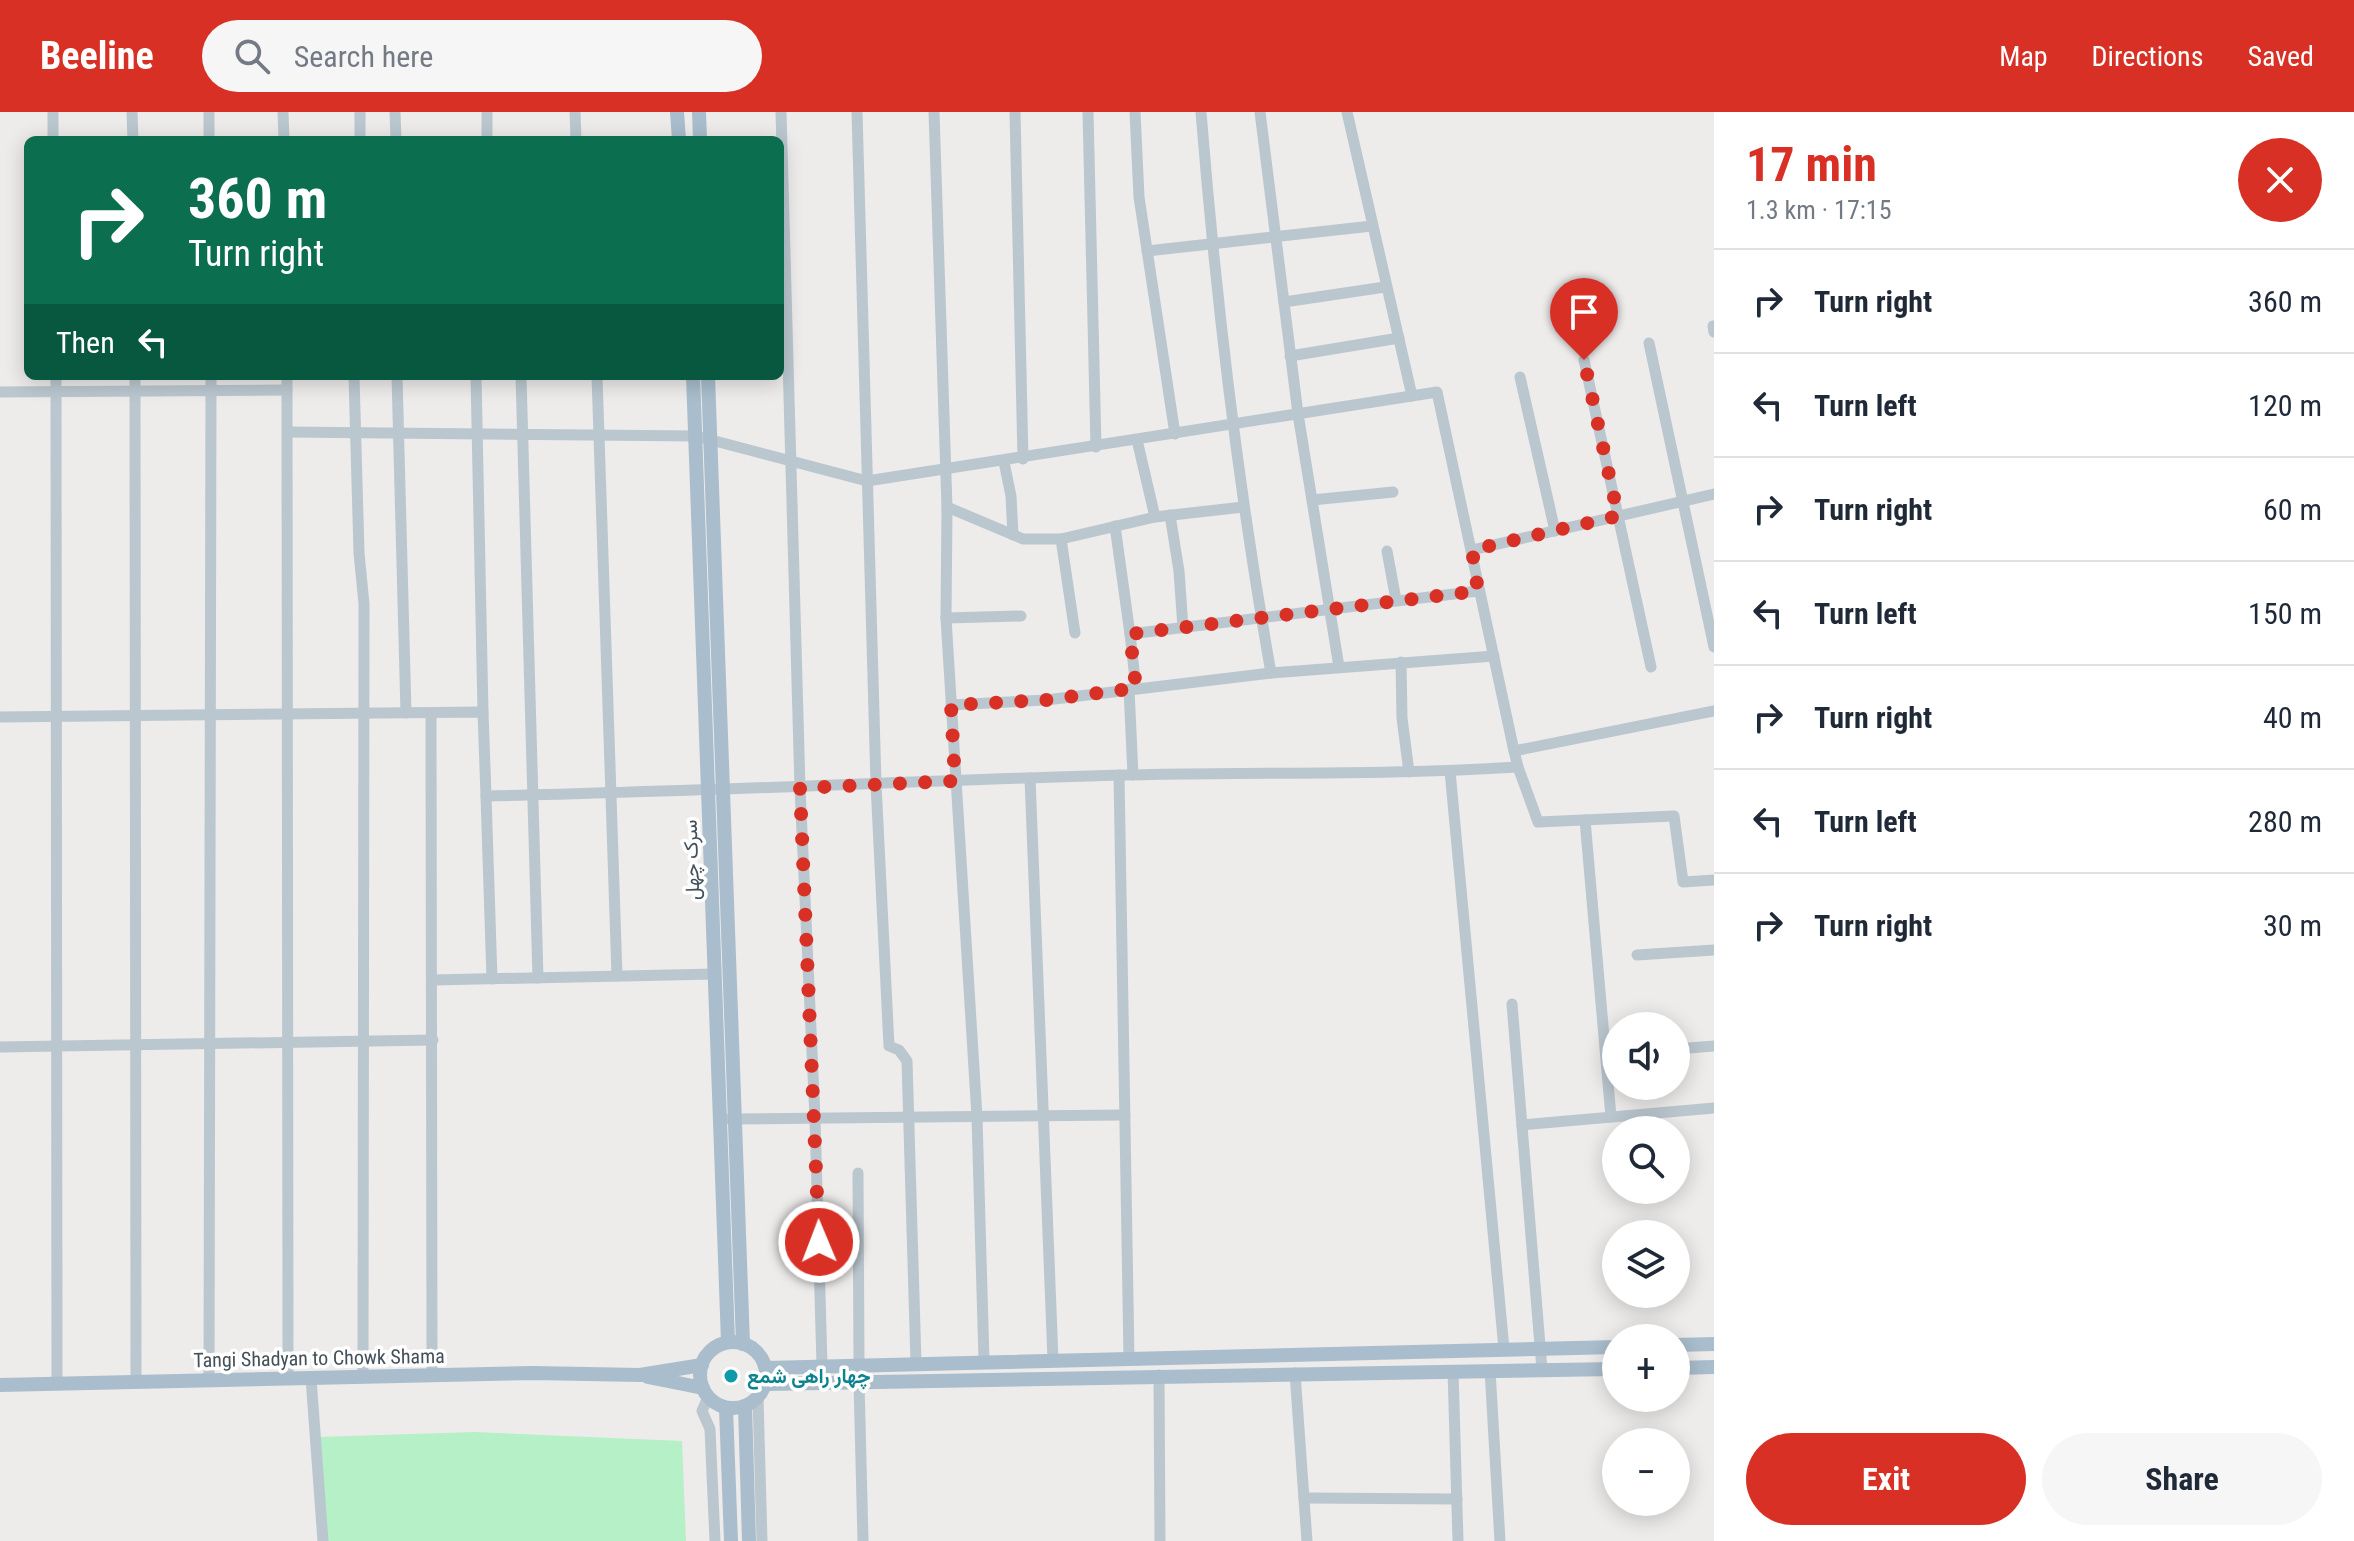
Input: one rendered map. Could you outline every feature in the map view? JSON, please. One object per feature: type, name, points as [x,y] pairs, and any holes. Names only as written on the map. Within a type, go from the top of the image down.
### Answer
[{"type":"main road","points":[[677,112],[679,136]]},
{"type":"main road","points":[[699,112],[700,136]]},
{"type":"main road","name":"سرک چهل","points":[[694,380],[703,437],[716,791],[715,974],[727,1119]]},
{"type":"main road","points":[[703,437],[708,380]]},
{"type":"main road","points":[[716,791],[735,1343]]},
{"type":"main road","points":[[705,1392],[702,1365],[712,1350],[735,1343],[761,1356],[766,1368],[756,1396],[749,1541]]},
{"type":"main road","points":[[1690,1345],[1714,1344]]},
{"type":"main road","points":[[766,1368],[1602,1347]]},
{"type":"main road","points":[[640,1375],[702,1365]]},
{"type":"main road","points":[[1690,1368],[1714,1367]]},
{"type":"main road","points":[[726,1408],[756,1396],[859,1382],[1602,1369]]},
{"type":"main road","name":"Tangi Shadyan to Chowk Shama","points":[[0,1385],[432,1375],[640,1375]]},
{"type":"main road","points":[[640,1375],[705,1392],[726,1408]]},
{"type":"main road","points":[[726,1408],[731,1541]]},
{"type":"street","points":[[53,112],[53,136]]},
{"type":"street","points":[[132,112],[133,136]]},
{"type":"street","points":[[209,112],[209,136]]},
{"type":"street","points":[[283,112],[284,136]]},
{"type":"street","points":[[360,112],[360,136]]},
{"type":"street","points":[[395,112],[396,136]]},
{"type":"street","points":[[487,112],[487,136]]},
{"type":"street","points":[[575,112],[576,136]]},
{"type":"street","points":[[781,112],[782,136]]},
{"type":"street","points":[[857,112],[876,784],[889,1046],[899,1050],[907,1061],[916,1363]]},
{"type":"street","points":[[934,112],[947,507],[946,618],[977,1117],[984,1361]]},
{"type":"street","points":[[1015,112],[1023,459]]},
{"type":"street","points":[[1088,112],[1096,447]]},
{"type":"street","points":[[1135,112],[1139,197],[1175,434]]},
{"type":"street","points":[[1201,112],[1211,243],[1243,507],[1271,673]]},
{"type":"street","points":[[1260,112],[1298,414],[1339,667]]},
{"type":"street","points":[[1347,112],[1412,396]]},
{"type":"street","points":[[784,200],[800,788],[815,1118],[822,1365]]},
{"type":"street","points":[[1147,251],[1372,226]]},
{"type":"street","points":[[1284,302],[1385,287]]},
{"type":"street","points":[[1290,356],[1399,338]]},
{"type":"street","points":[[1649,343],[1714,647]]},
{"type":"street","points":[[1584,360],[1651,667]]},
{"type":"street","points":[[1520,377],[1555,531]]},
{"type":"street","points":[[56,380],[57,1384]]},
{"type":"street","points":[[135,380],[136,1382]]},
{"type":"street","points":[[209,1380],[211,380]]},
{"type":"street","points":[[287,380],[288,1378]]},
{"type":"street","points":[[354,380],[364,604],[363,1377]]},
{"type":"street","points":[[397,380],[406,713]]},
{"type":"street","points":[[476,380],[492,979]]},
{"type":"street","points":[[521,380],[538,978]]},
{"type":"street","points":[[597,380],[617,976]]},
{"type":"street","points":[[0,392],[287,390]]},
{"type":"street","points":[[288,432],[522,432],[703,437],[867,481],[1439,394],[1514,751],[1538,822],[1674,816],[1683,882],[1714,880]]},
{"type":"street","points":[[1137,440],[1155,517]]},
{"type":"street","points":[[1004,462],[1011,496],[1013,535]]},
{"type":"street","points":[[1312,500],[1393,492]]},
{"type":"street","points":[[1472,550],[1714,494]]},
{"type":"street","points":[[947,507],[1023,539],[1061,539],[1155,517],[1243,507]]},
{"type":"street","points":[[1170,515],[1179,571],[1183,628]]},
{"type":"street","points":[[1115,526],[1130,634],[1133,775]]},
{"type":"street","points":[[1061,539],[1075,633]]},
{"type":"street","points":[[1387,551],[1396,600]]},
{"type":"street","points":[[1130,634],[1478,591]]},
{"type":"street","points":[[946,618],[1021,616]]},
{"type":"street","points":[[951,705],[1046,700],[1271,673],[1494,656]]},
{"type":"street","points":[[1401,662],[1402,718],[1409,772]]},
{"type":"street","points":[[1514,751],[1714,711]]},
{"type":"street","points":[[0,717],[483,712]]},
{"type":"street","points":[[431,713],[432,1375]]},
{"type":"street","points":[[486,796],[716,791],[1119,775],[1409,772],[1518,767]]},
{"type":"street","points":[[1450,771],[1504,1349]]},
{"type":"street","points":[[1119,775],[1129,1358]]},
{"type":"street","points":[[1030,778],[1053,1360]]},
{"type":"street","points":[[1585,820],[1606,1012]]},
{"type":"street","points":[[1637,955],[1714,950]]},
{"type":"street","points":[[433,980],[715,974]]},
{"type":"street","points":[[1512,1004],[1542,1370]]},
{"type":"street","points":[[0,1047],[433,1040]]},
{"type":"street","points":[[1690,1048],[1714,1046]]},
{"type":"street","points":[[1622,1116],[1714,1108]]},
{"type":"street","points":[[727,1119],[1125,1115]]},
{"type":"street","points":[[1522,1125],[1602,1118]]},
{"type":"street","points":[[858,1173],[859,1364]]},
{"type":"street","points":[[1490,1370],[1500,1541]]},
{"type":"street","points":[[1453,1371],[1458,1541]]},
{"type":"street","points":[[1295,1373],[1307,1541]]},
{"type":"street","points":[[1159,1375],[1160,1541]]},
{"type":"street","points":[[311,1378],[323,1541]]},
{"type":"street","points":[[859,1382],[863,1541]]},
{"type":"street","points":[[705,1392],[702,1411],[710,1429],[715,1541]]},
{"type":"street","points":[[756,1396],[762,1541]]},
{"type":"street","points":[[1304,1498],[1457,1499]]},
{"type":"green space","points":[[474,1432],[682,1441],[686,1541],[328,1541],[319,1437]]},
{"type":"place","name":"چهار راهی شمع","points":[[731,1376]]},
{"type":"route","points":[[819,1242],[800,788],[955,781],[951,705],[1046,700],[1136,688],[1130,634],[1478,591],[1472,550],[1618,516],[1584,360]]}]
